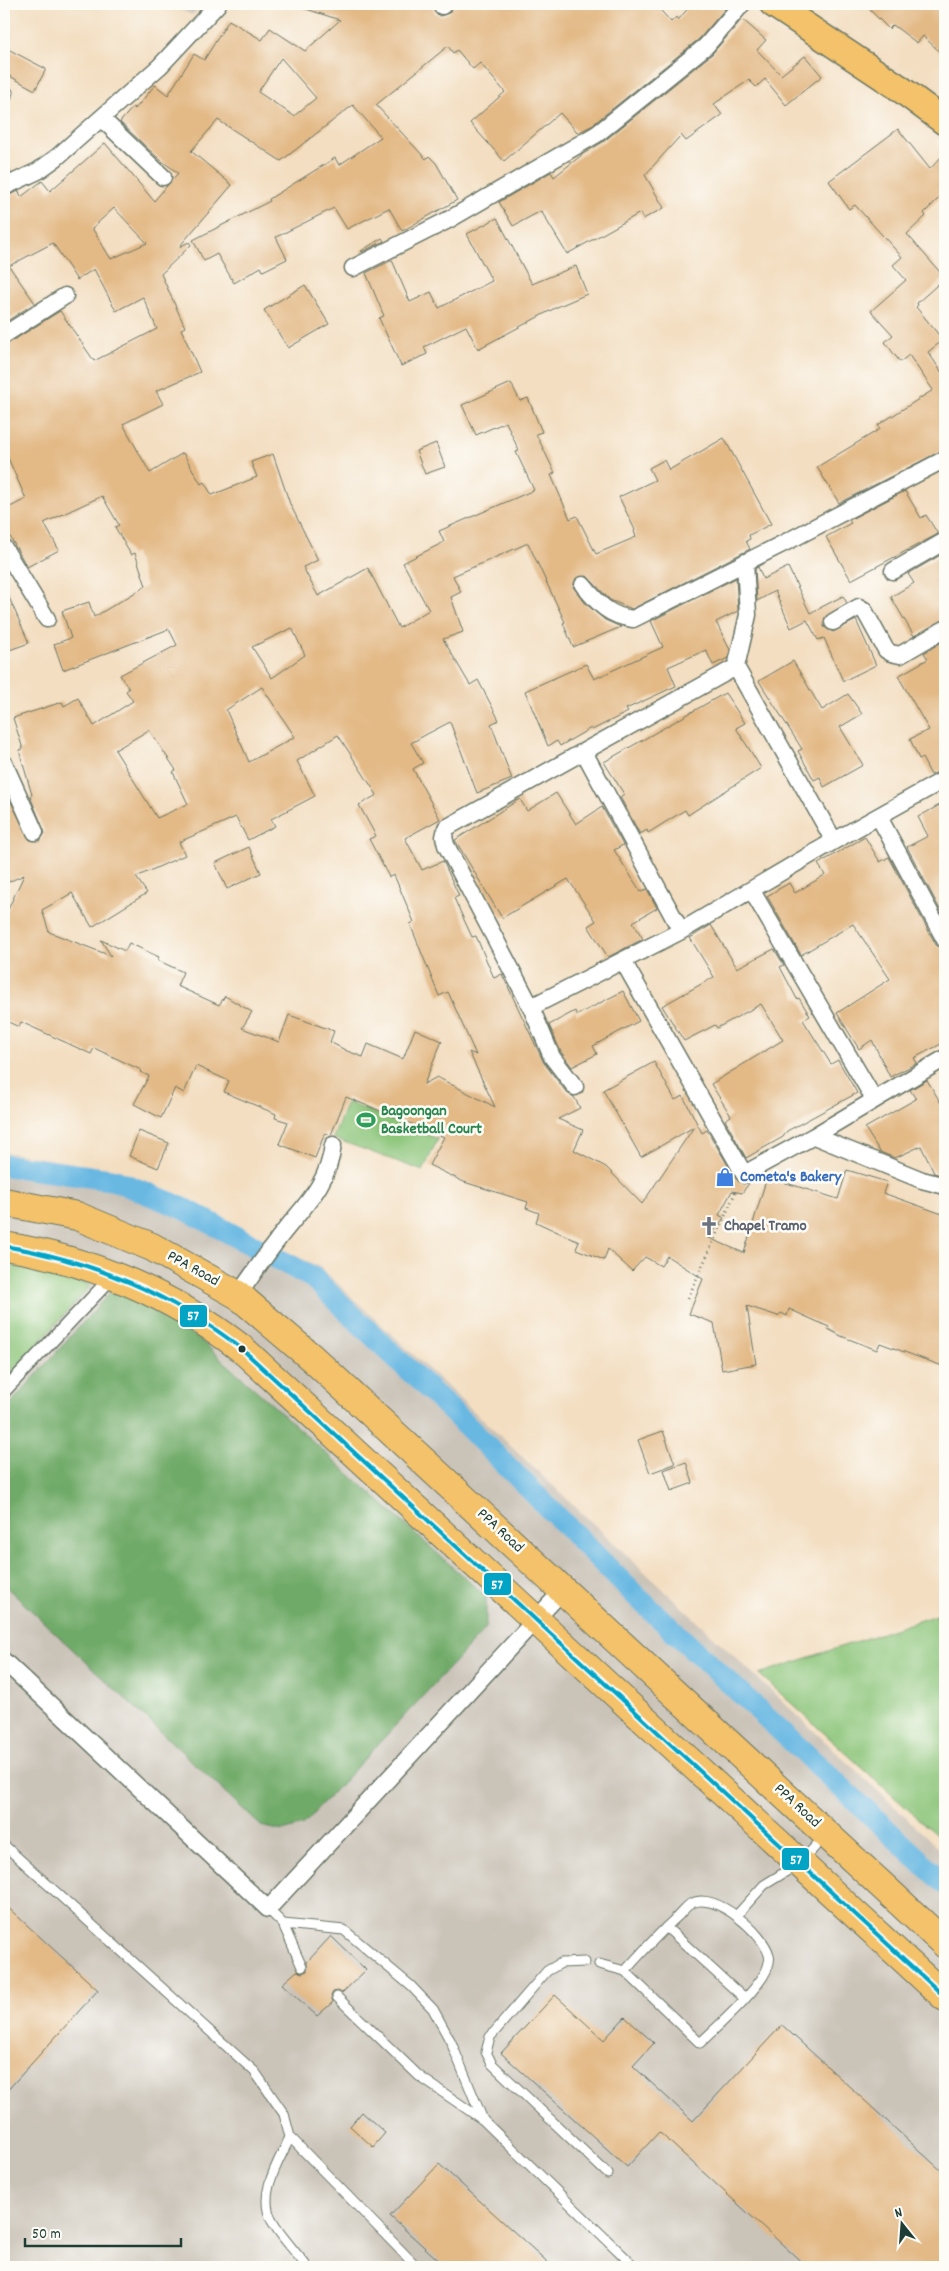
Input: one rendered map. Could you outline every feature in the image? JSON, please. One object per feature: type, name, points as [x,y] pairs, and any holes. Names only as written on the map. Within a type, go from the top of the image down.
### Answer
[{"type":"highway","name":"PPA Road","points":[[4,1202],[77,1216],[119,1232],[152,1247],[238,1295],[312,1358],[564,1589],[945,1944]]},
{"type":"highway","points":[[4,1246],[28,1250],[114,1276],[174,1303],[210,1324],[242,1349],[945,1997]]},
{"type":"main road","points":[[773,4],[898,87],[945,122]]},
{"type":"street","points":[[4,187],[38,171],[56,158],[160,66],[218,4]]},
{"type":"street","points":[[353,268],[450,219],[597,134],[706,46],[742,4]]},
{"type":"street","points":[[101,118],[162,177]]},
{"type":"street","points":[[4,335],[65,296]]},
{"type":"street","points":[[583,585],[599,603],[618,617],[633,619],[945,459]]},
{"type":"street","points":[[893,570],[945,541]]},
{"type":"street","points":[[4,548],[47,619]]},
{"type":"street","points":[[745,562],[748,615],[736,667],[834,841]]},
{"type":"street","points":[[833,622],[859,608],[864,610],[886,650],[900,655],[945,629]]},
{"type":"street","points":[[576,1087],[552,1057],[531,1007],[446,845],[444,837],[446,828],[736,667]]},
{"type":"street","points":[[584,752],[681,931]]},
{"type":"street","points":[[4,763],[35,832]]},
{"type":"street","points":[[531,1007],[681,931],[752,891],[834,841],[945,779]]},
{"type":"street","points":[[879,817],[945,940]]},
{"type":"street","points":[[752,891],[874,1099]]},
{"type":"street","points":[[623,961],[744,1174],[814,1136],[945,1058]]},
{"type":"street","points":[[814,1136],[922,1180],[945,1186]]},
{"type":"street","points":[[238,1295],[274,1244],[315,1194],[330,1165],[333,1145]]},
{"type":"street","points":[[4,1391],[114,1276]]},
{"type":"street","points":[[4,1661],[268,1908],[564,1589]]},
{"type":"lane","points":[[4,106],[8,92]]},
{"type":"lane","points":[[737,1915],[764,1885],[800,1863],[827,1834]]},
{"type":"lane","points":[[4,1845],[255,2072],[284,2114],[290,2137],[417,2267]]},
{"type":"lane","points":[[599,1964],[625,1971],[700,2043],[745,1999],[768,1968],[770,1956],[765,1946],[737,1915],[712,1902],[702,1901],[692,1903],[666,1927],[625,1971]]},
{"type":"lane","points":[[268,1908],[283,1924],[302,1966]]},
{"type":"lane","points":[[283,1924],[344,1930],[411,1986],[434,2008],[451,2042],[483,2120]]},
{"type":"lane","points":[[666,1927],[745,1999]]},
{"type":"lane","points":[[585,1962],[561,1964],[547,1971],[490,2036],[486,2052],[492,2064],[608,2174]]},
{"type":"lane","points":[[337,1998],[419,2076],[483,2120],[635,2267]]},
{"type":"lane","points":[[290,2137],[270,2178],[267,2198],[271,2220],[307,2267]]},
{"type":"path","points":[[688,1298],[744,1174]]},
{"type":"shaded area","points":[[168,4],[204,4],[192,15]]},
{"type":"shaded area","points":[[4,1152],[113,1169],[320,1267],[945,1854],[945,2267],[4,2267]]},
{"type":"green space","name":"Bagoongan Basketball Court","points":[[347,1102],[438,1139],[423,1171],[333,1138]]},
{"type":"green space","points":[[4,1264],[91,1285],[4,1381]]},
{"type":"green space","points":[[113,1289],[197,1337],[486,1597],[486,1628],[303,1825],[283,1831],[261,1826],[4,1585],[4,1411]]},
{"type":"green space","points":[[945,1612],[945,1843],[759,1674]]},
{"type":"building","points":[[301,4],[431,4],[435,13],[440,16],[449,13],[454,4],[655,4],[671,22],[676,17],[678,20],[692,4],[719,4],[725,9],[699,39],[591,126],[578,133],[560,113],[504,161],[470,123],[505,92],[480,63],[473,69],[457,50],[453,53],[448,46],[376,105],[426,159],[429,156],[436,163],[457,200],[402,231],[389,208],[347,229],[334,208],[276,237],[287,259],[263,271],[261,267],[234,283],[217,254],[204,261],[193,240],[270,201],[269,199],[335,158],[339,165],[381,137],[353,105],[281,161],[218,120],[191,151],[232,185],[179,247],[189,242],[191,245],[161,274],[185,327],[181,329],[200,372],[156,391],[163,404],[123,424],[150,473],[183,453],[201,484],[204,482],[212,495],[257,477],[251,462],[273,454],[290,504],[318,560],[303,567],[318,596],[368,568],[399,628],[429,610],[403,563],[444,542],[439,531],[534,490],[516,452],[519,451],[506,422],[476,435],[462,405],[511,383],[520,401],[528,398],[542,432],[536,434],[555,473],[551,475],[570,519],[577,516],[596,554],[636,537],[635,530],[619,497],[655,480],[649,468],[664,460],[669,470],[724,438],[771,524],[749,535],[750,539],[746,541],[750,549],[632,609],[610,600],[587,576],[576,578],[573,587],[586,604],[605,620],[621,627],[573,647],[563,623],[565,622],[528,543],[453,576],[461,592],[451,597],[463,632],[443,639],[470,685],[478,680],[499,720],[491,724],[512,779],[477,793],[450,722],[427,734],[411,743],[423,763],[413,769],[440,819],[405,838],[422,870],[443,861],[459,896],[454,898],[472,937],[476,936],[494,978],[502,974],[544,1063],[567,1093],[574,1097],[580,1108],[558,1119],[583,1130],[574,1150],[606,1167],[642,1204],[694,1127],[641,1157],[603,1090],[654,1062],[675,1100],[683,1096],[702,1133],[707,1130],[736,1179],[743,1184],[750,1182],[742,1193],[732,1191],[719,1215],[724,1218],[709,1238],[744,1253],[767,1177],[838,1199],[847,1170],[887,1182],[883,1193],[945,1215],[945,1367],[880,1343],[877,1350],[841,1336],[828,1329],[829,1327],[789,1309],[787,1316],[781,1313],[778,1316],[747,1306],[756,1364],[722,1370],[714,1323],[689,1314],[703,1279],[667,1256],[661,1266],[645,1257],[632,1271],[608,1249],[604,1260],[576,1249],[579,1242],[536,1222],[539,1213],[526,1208],[528,1202],[464,1182],[429,1165],[444,1137],[346,1097],[331,1135],[325,1133],[315,1158],[279,1144],[288,1122],[275,1118],[276,1114],[224,1092],[229,1081],[196,1066],[184,1093],[175,1088],[161,1118],[134,1104],[149,1076],[140,1072],[141,1070],[94,1048],[91,1054],[21,1022],[19,1027],[4,1020],[4,918],[24,875],[4,884],[4,805],[11,802],[30,840],[40,841],[45,833],[30,796],[32,795],[19,750],[23,749],[13,718],[62,702],[64,706],[78,698],[94,726],[133,701],[126,691],[129,689],[120,675],[177,645],[169,629],[63,670],[54,644],[71,638],[62,611],[89,602],[94,617],[146,586],[135,553],[131,555],[115,527],[119,525],[102,496],[44,523],[59,550],[27,567],[4,526],[4,510],[26,499],[4,449],[4,345],[60,311],[94,361],[157,329],[143,297],[116,311],[94,269],[77,280],[53,243],[9,266],[35,303],[4,323],[4,197],[19,191],[21,197],[42,181],[50,191],[105,143],[154,201],[178,173],[158,158],[120,122],[133,107],[135,109],[155,85],[168,95],[194,54],[204,60],[229,20],[262,40],[270,28],[305,51],[340,20],[300,7]],"holes":[[[281,58],[316,98],[294,116],[258,92]],[[114,208],[147,243],[111,259],[92,228]],[[292,628],[305,655],[272,678],[252,647]],[[262,687],[295,737],[249,762],[226,710]],[[149,730],[176,770],[173,772],[188,804],[157,818],[115,750]],[[338,735],[377,795],[359,805],[376,836],[369,839],[389,877],[394,875],[414,922],[410,924],[439,996],[448,992],[476,1055],[469,1052],[495,1107],[437,1077],[424,1084],[442,1041],[415,1029],[403,1059],[368,1044],[363,1057],[347,1051],[330,1042],[334,1031],[289,1015],[279,1042],[242,1028],[252,1012],[225,996],[219,1005],[177,986],[183,972],[157,960],[159,957],[129,943],[125,951],[101,940],[111,956],[49,932],[42,910],[72,893],[92,927],[147,893],[136,877],[185,855],[179,842],[236,817],[248,840],[275,826],[271,819],[315,796],[297,761]]]},
{"type":"building","points":[[864,4],[945,4],[945,57],[923,36],[917,43],[893,25],[889,29]]},
{"type":"building","points":[[742,19],[766,40],[757,50],[781,75],[805,56],[822,76],[786,105],[765,79],[756,87],[749,80],[714,104],[722,115],[686,141],[681,135],[645,175],[664,208],[643,219],[640,213],[567,254],[541,211],[513,226],[499,202],[551,172],[554,177],[583,154],[603,142],[712,54]]},
{"type":"building","points":[[4,47],[46,69],[35,90],[4,73]]},
{"type":"building","points":[[898,129],[930,169],[945,153],[945,192],[924,213],[926,216],[907,234],[945,278],[917,303],[916,307],[943,340],[928,352],[945,377],[945,449],[839,503],[817,467],[880,429],[878,425],[933,390],[909,355],[900,362],[885,342],[893,335],[871,311],[906,280],[893,265],[902,257],[855,205],[849,209],[829,181]]},
{"type":"building","points":[[4,156],[11,173],[4,176]]},
{"type":"building","points":[[497,218],[532,284],[576,266],[587,294],[557,307],[478,349],[466,326],[424,347],[427,354],[401,366],[379,318],[384,316],[366,273],[392,260],[410,302],[431,292],[439,308],[492,281],[467,234]]},
{"type":"building","points":[[382,238],[384,241],[361,251]]},
{"type":"building","points":[[305,285],[329,324],[288,348],[264,310]]},
{"type":"building","points":[[436,443],[445,467],[425,474],[416,451]]},
{"type":"building","points":[[905,491],[921,518],[926,515],[938,534],[851,580],[826,537],[851,523],[849,520]]},
{"type":"building","points":[[944,553],[945,619],[914,636],[891,597],[914,583],[908,574]]},
{"type":"building","points":[[758,567],[763,579],[788,567],[810,613],[843,596],[847,603],[825,617],[824,627],[833,632],[856,620],[876,665],[843,681],[824,638],[818,640],[807,620],[791,628],[775,591],[757,601],[755,569]]},
{"type":"building","points":[[736,578],[738,611],[716,622],[730,650],[728,658],[713,665],[706,650],[668,667],[676,686],[626,709],[628,712],[592,730],[591,728],[560,746],[557,741],[548,746],[525,691],[586,664],[594,679],[663,647],[651,621]]},
{"type":"building","points":[[4,586],[29,643],[4,652]]},
{"type":"building","points":[[945,640],[945,769],[931,775],[922,758],[919,759],[910,739],[929,730],[898,676],[928,659],[924,653]]},
{"type":"building","points":[[793,661],[822,710],[848,694],[862,714],[840,727],[863,765],[824,787],[820,777],[814,780],[798,751],[802,749],[759,681]]},
{"type":"building","points":[[725,693],[745,723],[736,728],[761,768],[688,815],[685,810],[648,833],[647,830],[640,834],[620,797],[624,794],[604,762]]},
{"type":"building","points":[[945,790],[945,802],[940,793]]},
{"type":"building","points":[[556,793],[576,824],[602,807],[623,845],[614,850],[641,892],[647,889],[657,908],[633,922],[643,939],[608,957],[588,926],[596,921],[568,879],[502,918],[455,840],[520,799],[527,811]]},
{"type":"building","points":[[945,802],[945,919],[907,847],[928,836],[918,817]]},
{"type":"building","points":[[865,837],[880,862],[889,857],[936,945],[945,950],[945,1042],[914,1058],[917,1063],[890,1077],[872,1040],[859,1049],[837,1013],[890,979],[853,924],[801,955],[767,896],[789,883],[795,893],[825,875],[818,864]]},
{"type":"building","points":[[249,847],[261,873],[227,889],[215,863]]},
{"type":"building","points":[[711,925],[737,968],[774,949],[784,965],[780,967],[797,999],[799,998],[810,1016],[803,1020],[831,1064],[838,1060],[857,1093],[787,1131],[783,1137],[746,1158],[725,1120],[731,1116],[711,1084],[783,1040],[761,1004],[717,1028],[715,1025],[684,1041],[662,1006],[714,977],[690,938]]},
{"type":"building","points":[[623,991],[639,1021],[593,1046],[597,1054],[572,1067],[561,1052],[549,1025],[575,1011],[577,1015]]},
{"type":"building","points":[[927,1080],[945,1110],[945,1176],[934,1173],[921,1146],[895,1158],[880,1152],[865,1128],[916,1099],[910,1090]]},
{"type":"building","points":[[139,1131],[169,1143],[158,1168],[129,1156]]},
{"type":"building","points":[[663,1431],[675,1464],[650,1473],[638,1440]]},
{"type":"building","points":[[686,1462],[693,1483],[671,1491],[664,1470]]},
{"type":"building","points":[[4,1904],[98,1990],[4,2094]]},
{"type":"building","points":[[331,1936],[366,1970],[342,1993],[338,1991],[333,1992],[331,1996],[333,2002],[317,2016],[282,1984],[297,1971],[302,1973],[307,1971],[307,1962]]},
{"type":"building","points":[[555,1995],[604,2040],[625,2017],[654,2043],[633,2066],[693,2121],[782,2025],[945,2174],[945,2267],[807,2267],[659,2132],[627,2167],[501,2053]]},
{"type":"building","points":[[362,2112],[385,2133],[373,2147],[350,2126]]},
{"type":"building","points":[[439,2164],[553,2267],[446,2267],[390,2216]]},
{"type":"waterway","points":[[4,1165],[114,1180],[183,1208],[313,1278],[467,1426],[635,1595],[945,1884]]},
{"type":"transit line","name":"57","points":[[4,1246],[68,1260],[130,1282],[188,1312],[242,1349],[945,1997]]},
{"type":"place","name":"Bagoongan Basketball Court","points":[[366,1120]]},
{"type":"place","name":"Cometa's Bakery","points":[[725,1177]]},
{"type":"place","name":"Chapel Tramo","points":[[709,1226]]}]
